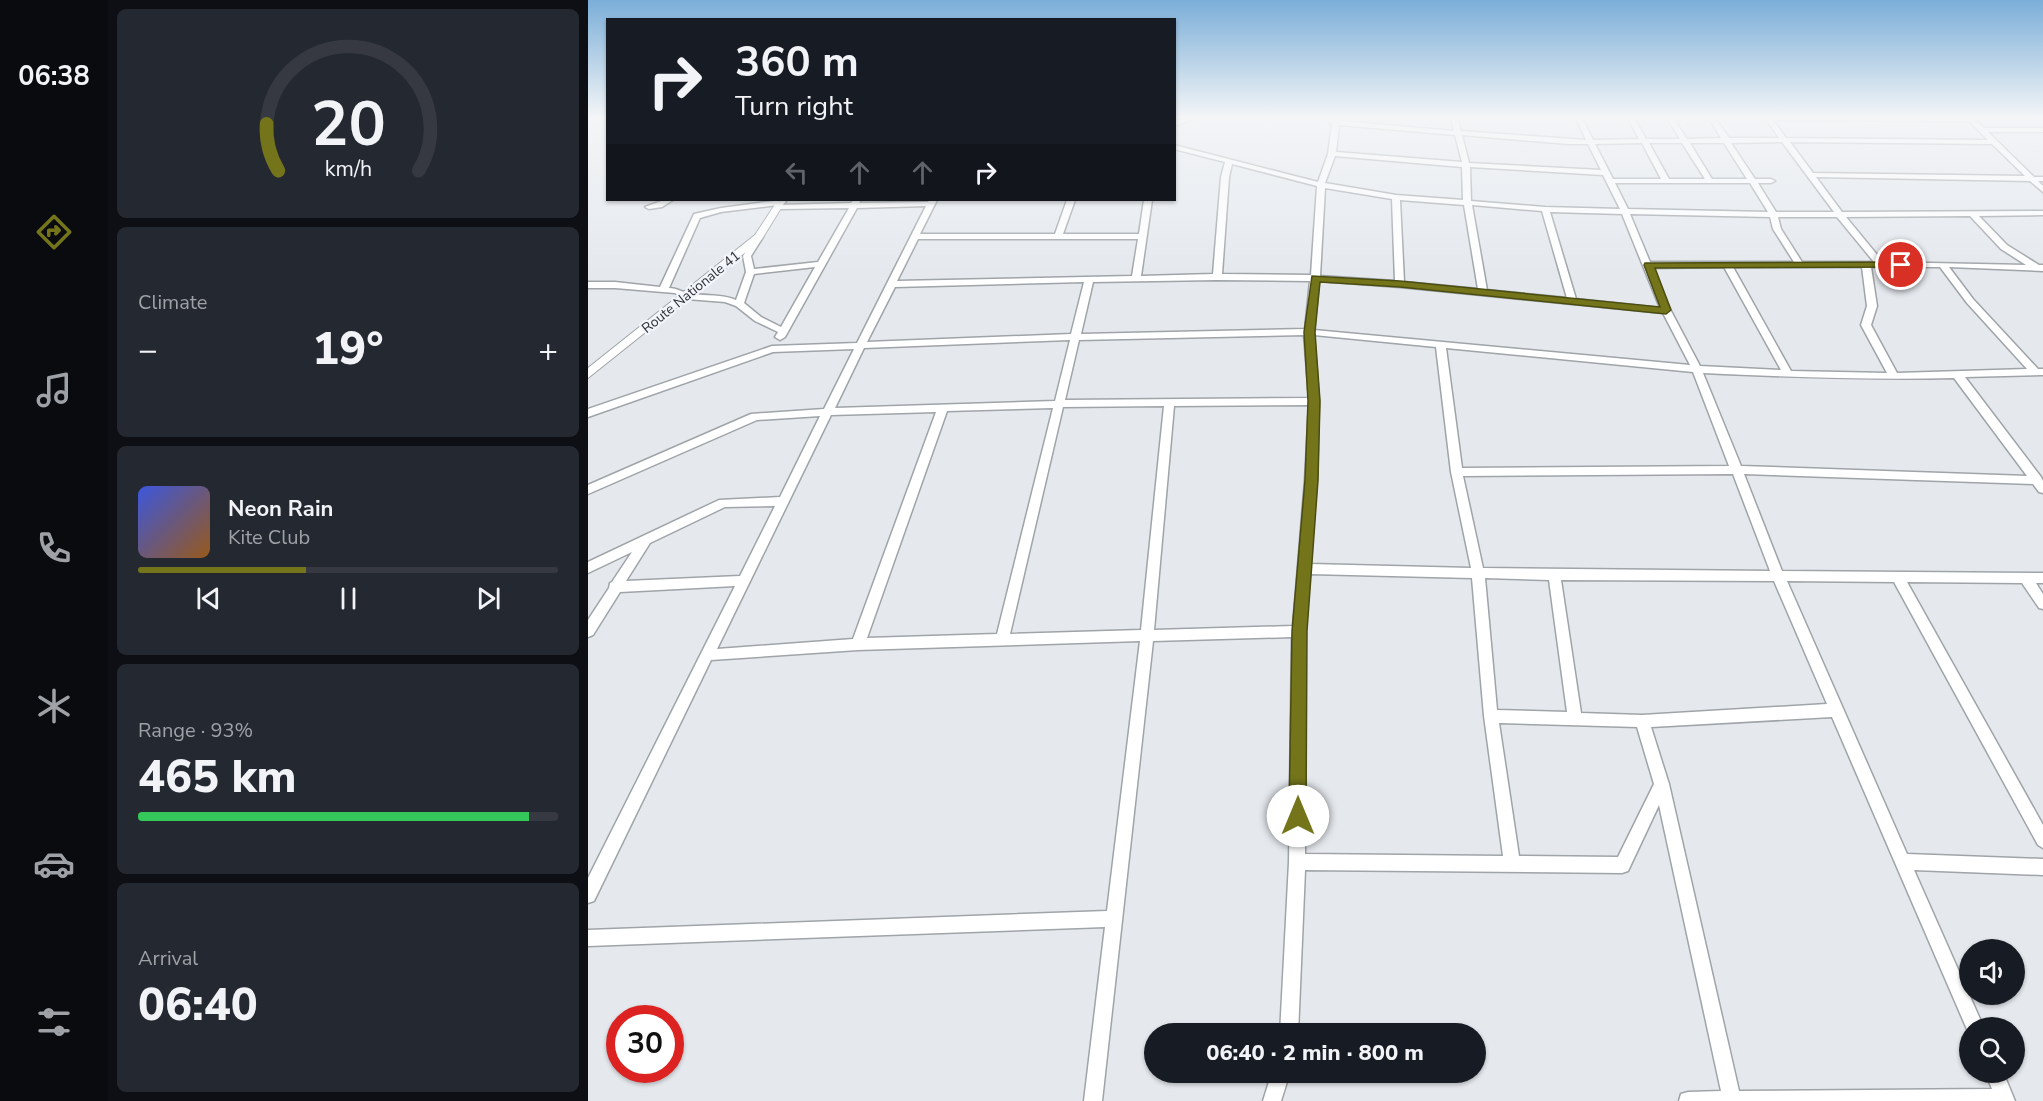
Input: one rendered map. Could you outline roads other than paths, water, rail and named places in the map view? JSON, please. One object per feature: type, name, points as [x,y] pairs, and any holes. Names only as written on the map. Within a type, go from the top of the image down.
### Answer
[{"type":"street","points":[[1217,277],[1227,169]]},
{"type":"street","points":[[1259,169],[1321,185],[1396,197],[1545,208],[1774,215],[2043,213]]},
{"type":"street","points":[[1290,1023],[1297,862],[1299,631],[1311,480],[1314,401],[1309,332],[1321,185],[1327,169]]},
{"type":"street","points":[[1466,169],[1467,202],[1483,292]]},
{"type":"street","points":[[1518,169],[1608,177],[1771,181]]},
{"type":"street","points":[[1604,169],[1625,212],[1666,310],[1697,369],[1778,576],[1970,1017]]},
{"type":"street","points":[[1660,169],[1665,179]]},
{"type":"street","points":[[1703,169],[1710,181]]},
{"type":"street","points":[[1746,169],[1774,215],[1777,229],[1800,265]]},
{"type":"street","points":[[1806,169],[1881,265]]},
{"type":"street","points":[[2022,169],[2043,189]]},
{"type":"street","points":[[1810,175],[2043,179]]},
{"type":"street","points":[[1396,197],[1400,284]]},
{"type":"street","points":[[649,207],[667,201]]},
{"type":"street","points":[[799,207],[805,201]]},
{"type":"street","points":[[1058,237],[1071,201]]},
{"type":"street","points":[[1136,279],[1148,201]]},
{"type":"street","points":[[588,895],[932,202],[855,203],[799,207],[781,203],[721,210],[697,216],[678,252],[675,268],[663,290]]},
{"type":"street","name":"Route Nationale 41","points":[[588,374],[759,237],[781,203]]},
{"type":"street","points":[[772,349],[855,203]]},
{"type":"street","points":[[1545,208],[1572,301]]},
{"type":"street","points":[[1972,213],[2004,247],[2042,270]]},
{"type":"street","points":[[914,237],[1143,236]]},
{"type":"street","points":[[739,304],[750,272],[747,256],[759,237]]},
{"type":"street","points":[[750,272],[820,264]]},
{"type":"street","points":[[1648,265],[1942,264],[2042,270]]},
{"type":"street","points":[[1942,264],[1970,301],[2039,372]]},
{"type":"street","points":[[1727,265],[1788,374]]},
{"type":"street","points":[[1866,265],[1872,306],[1866,325],[1894,376]]},
{"type":"street","points":[[890,284],[1217,277],[1315,278],[1666,310]]},
{"type":"street","points":[[1002,640],[1089,280]]},
{"type":"street","points":[[588,285],[615,285],[677,291],[687,296],[726,299],[739,304],[758,319],[783,331]]},
{"type":"street","points":[[588,413],[772,349],[1074,337],[1309,332],[1697,369],[1788,374],[1894,376],[2039,372]]},
{"type":"street","points":[[1441,345],[1457,471],[1478,574],[1491,716],[1512,864]]},
{"type":"street","points":[[1957,374],[2040,484]]},
{"type":"street","points":[[588,490],[755,417],[828,412],[1060,404],[1314,401]]},
{"type":"street","points":[[1093,1101],[1147,635],[1169,404]]},
{"type":"street","points":[[858,644],[942,408]]},
{"type":"street","points":[[1457,471],[1737,470],[2040,484]]},
{"type":"street","points":[[588,568],[723,503],[782,501]]},
{"type":"street","points":[[588,631],[614,587],[645,542]]},
{"type":"street","points":[[1303,569],[1554,575],[2043,578]]},
{"type":"street","points":[[1554,575],[1575,718]]},
{"type":"street","points":[[1897,576],[2043,840]]},
{"type":"street","points":[[2026,579],[2043,604]]},
{"type":"street","points":[[614,587],[745,581]]},
{"type":"street","points":[[708,655],[858,644],[1299,631]]},
{"type":"street","points":[[1491,716],[1642,721],[1838,710]]},
{"type":"street","points":[[1642,721],[1662,784],[1732,1100]]},
{"type":"street","points":[[1297,862],[1622,865],[1662,784]]},
{"type":"street","points":[[1903,862],[2043,867]]},
{"type":"street","points":[[588,938],[1113,919]]},
{"type":"street","points":[[1272,1101],[1278,1083]]},
{"type":"street","points":[[1688,1101],[2006,1100],[1999,1083]]}]
